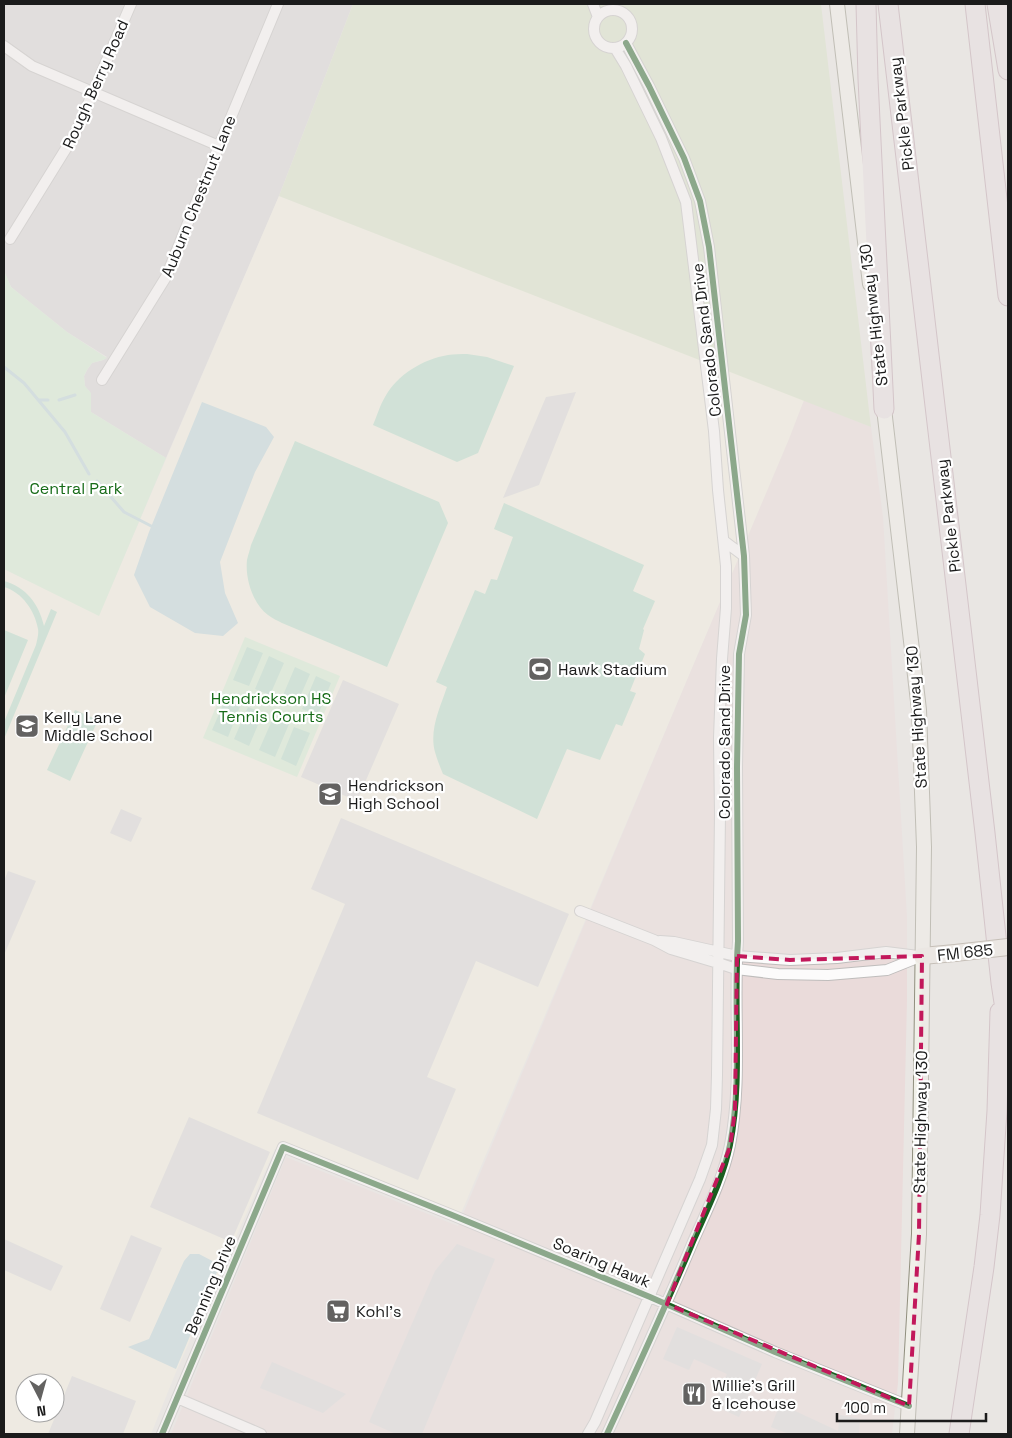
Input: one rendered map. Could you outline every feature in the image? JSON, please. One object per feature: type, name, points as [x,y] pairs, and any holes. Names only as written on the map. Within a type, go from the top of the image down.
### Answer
[{"type":"highway","points":[[866,4],[884,409]]},
{"type":"highway","name":"Pickle Parkway","points":[[888,4],[982,804],[1001,983],[1008,1028]]},
{"type":"highway","points":[[975,4],[1008,296]]},
{"type":"highway","points":[[997,4],[1008,70]]},
{"type":"highway","points":[[959,1434],[990,1215],[997,1110],[1001,983]]},
{"type":"main road","name":"State Highway 130","points":[[837,4],[919,710],[924,847],[919,1234],[906,1434]]},
{"type":"main road","name":"FM 685","points":[[922,956],[1008,947]]},
{"type":"street","name":"Rough Berry Road","points":[[10,239],[75,134],[131,4]]},
{"type":"street","name":"Auburn Chestnut Lane","points":[[102,380],[166,277],[278,4]]},
{"type":"street","points":[[593,4],[598,17]]},
{"type":"street","points":[[607,7],[621,12],[630,20],[632,33],[626,44],[614,48],[602,45],[595,35],[595,23],[607,7]]},
{"type":"street","name":"Colorado Sand Drive","points":[[607,1434],[719,1181],[730,1147],[736,1111],[739,654],[746,614],[744,556],[709,247],[700,201],[684,158],[626,44]]},
{"type":"street","points":[[4,46],[32,66],[219,146]]},
{"type":"street","name":"Colorado Sand Drive","points":[[588,1434],[650,1297],[700,1179],[712,1145],[716,1100],[719,958],[719,738],[726,600],[726,566],[714,431],[686,202],[661,138],[626,66],[614,48]]},
{"type":"street","points":[[724,541],[744,556]]},
{"type":"street","points":[[580,911],[654,940],[674,942],[719,958],[736,969],[778,974],[828,975],[887,970],[922,956]]},
{"type":"street","points":[[719,958],[737,956],[790,960],[837,958],[886,952],[922,956]]},
{"type":"street","name":"Soaring Hawk","points":[[283,1147],[452,1215],[650,1297],[775,1352],[909,1406]]},
{"type":"street","name":"Benning Drive","points":[[162,1434],[283,1147]]},
{"type":"street","points":[[177,1398],[262,1434]]},
{"type":"highlighted area","points":[[737,956],[790,960],[922,956],[919,1234],[909,1406],[667,1304],[730,1147],[735,1111]]},
{"type":"shaded area","points":[[4,4],[353,4],[279,196],[166,458],[91,412],[91,394],[85,386],[84,376],[92,363],[107,357],[67,332],[11,287],[4,271]]},
{"type":"shaded area","name":"Hendrickson High School","points":[[279,196],[804,400],[457,1223],[275,1149],[176,1372],[151,1434],[4,1434],[4,569],[99,615]]},
{"type":"shaded area","points":[[576,392],[539,485],[503,498],[546,397]]},
{"type":"shaded area","points":[[804,400],[871,427],[883,517],[907,917],[907,1000],[898,1383],[892,1434],[171,1434],[286,1157],[458,1226]]},
{"type":"shaded area","points":[[343,680],[399,704],[357,801],[301,777]]},
{"type":"shaded area","points":[[121,809],[142,818],[131,842],[110,833]]},
{"type":"shaded area","points":[[341,818],[569,914],[538,987],[476,961],[427,1077],[456,1089],[418,1180],[257,1113],[345,904],[311,889]]},
{"type":"shaded area","points":[[8,871],[36,881],[4,955],[4,881]]},
{"type":"shaded area","points":[[189,1117],[270,1152],[231,1242],[150,1207]]},
{"type":"shaded area","points":[[131,1235],[162,1248],[130,1322],[100,1309]]},
{"type":"shaded area","points":[[4,1239],[63,1266],[51,1291],[4,1270]]},
{"type":"shaded area","points":[[457,1244],[495,1259],[422,1434],[396,1434],[369,1422],[435,1271]]},
{"type":"shaded area","points":[[677,1327],[762,1364],[739,1417],[713,1405],[727,1374],[694,1359],[689,1370],[663,1359]]},
{"type":"shaded area","points":[[272,1362],[346,1394],[323,1413],[260,1388]]},
{"type":"shaded area","points":[[72,1376],[136,1401],[123,1434],[48,1434],[53,1423],[65,1423],[65,1393]]},
{"type":"shaded area","points":[[780,1404],[838,1431],[840,1415],[860,1419],[859,1434],[789,1434],[771,1427]]},
{"type":"green space","points":[[353,4],[821,4],[871,427],[279,196]]},
{"type":"green space","name":"Central Park","points":[[4,271],[11,287],[67,332],[107,358],[92,363],[84,376],[85,386],[91,393],[91,412],[166,458],[99,616],[4,569]]},
{"type":"green space","points":[[467,354],[487,357],[514,366],[478,453],[457,462],[373,425],[385,397],[404,375],[429,360],[450,355]]},
{"type":"green space","points":[[295,441],[439,502],[448,523],[387,667],[282,623],[268,615],[254,598],[247,575],[247,560],[251,545]]},
{"type":"green space","name":"Hawk Stadium","points":[[504,503],[644,565],[633,591],[655,601],[643,629],[639,649],[645,654],[630,691],[636,693],[622,726],[616,724],[600,760],[567,749],[537,819],[443,774],[436,755],[433,736],[436,719],[447,687],[436,682],[475,590],[485,594],[491,579],[497,580],[513,537],[494,529]]},
{"type":"green space","points":[[4,581],[19,587],[25,592],[39,611],[44,626],[51,609],[57,612],[4,739],[4,722],[36,645],[38,629],[27,603],[16,593],[4,587]]},
{"type":"green space","points":[[4,630],[28,640],[4,698]]},
{"type":"green space","name":"Hendrickson HS Tennis Courts","points":[[245,637],[340,676],[297,777],[203,738]]},
{"type":"green space","points":[[247,647],[263,653],[249,686],[233,680]]},
{"type":"green space","points":[[269,656],[284,663],[270,695],[255,689]]},
{"type":"green space","points":[[295,667],[310,674],[296,706],[281,700]]},
{"type":"green space","points":[[316,676],[331,683],[318,715],[302,709]]},
{"type":"green space","points":[[226,698],[241,704],[228,737],[212,730]]},
{"type":"green space","points":[[248,707],[263,713],[249,746],[234,739]]},
{"type":"green space","points":[[75,710],[98,720],[70,781],[47,770]]},
{"type":"green space","points":[[273,718],[289,724],[275,757],[259,750]]},
{"type":"green space","points":[[294,727],[310,733],[296,766],[281,759]]},
{"type":"water","points":[[202,402],[266,427],[274,437],[255,472],[220,562],[225,593],[238,623],[223,636],[195,633],[150,607],[134,575],[149,532]]},
{"type":"water","points":[[190,1254],[199,1254],[220,1265],[176,1369],[128,1347],[149,1339],[184,1261]]},
{"type":"waterway","points":[[4,367],[24,383],[65,432],[89,474]]},
{"type":"waterway","points":[[59,400],[75,395]]},
{"type":"waterway","points":[[38,400],[48,400]]},
{"type":"waterway","points":[[97,481],[124,512],[155,528]]},
{"type":"cycle path","points":[[607,1434],[714,1195],[730,1145],[734,1120],[737,1069],[739,654],[746,615],[744,556],[709,247],[700,201],[684,158],[626,43]]},
{"type":"cycle path","points":[[162,1434],[283,1147],[452,1215],[650,1297],[775,1352],[909,1406]]},
{"type":"place","name":"Hawk Stadium","points":[[540,669]]},
{"type":"place","name":"Kelly Lane Middle School","points":[[27,726]]},
{"type":"place","name":"Hendrickson High School","points":[[330,794]]},
{"type":"place","name":"Kohl's","points":[[338,1311]]},
{"type":"place","name":"Willie's Grill & Icehouse","points":[[694,1394]]}]
